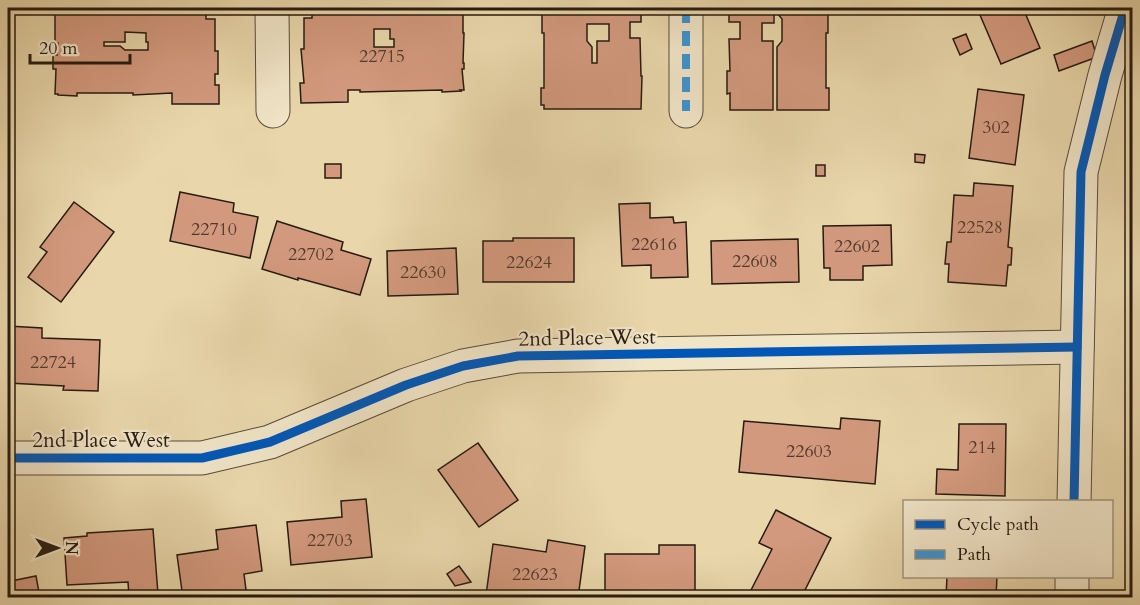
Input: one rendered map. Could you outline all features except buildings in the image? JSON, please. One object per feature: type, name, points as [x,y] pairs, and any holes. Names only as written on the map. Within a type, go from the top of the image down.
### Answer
[{"type":"street","points":[[272,8],[273,111]]},
{"type":"street","points":[[686,8],[686,111]]},
{"type":"street","points":[[1074,500],[1081,172],[1105,75],[1125,8]]},
{"type":"street","name":"2nd Place West","points":[[8,458],[202,458],[270,442],[406,385],[463,366],[518,356],[1077,347]]},
{"type":"street","points":[[1071,597],[1072,578]]},
{"type":"marked path","points":[[686,8],[686,111]]},
{"type":"cycle path","points":[[1074,500],[1081,172],[1105,75],[1125,8]]},
{"type":"cycle path","points":[[8,458],[202,458],[270,442],[406,385],[463,366],[518,356],[1077,347]]}]
